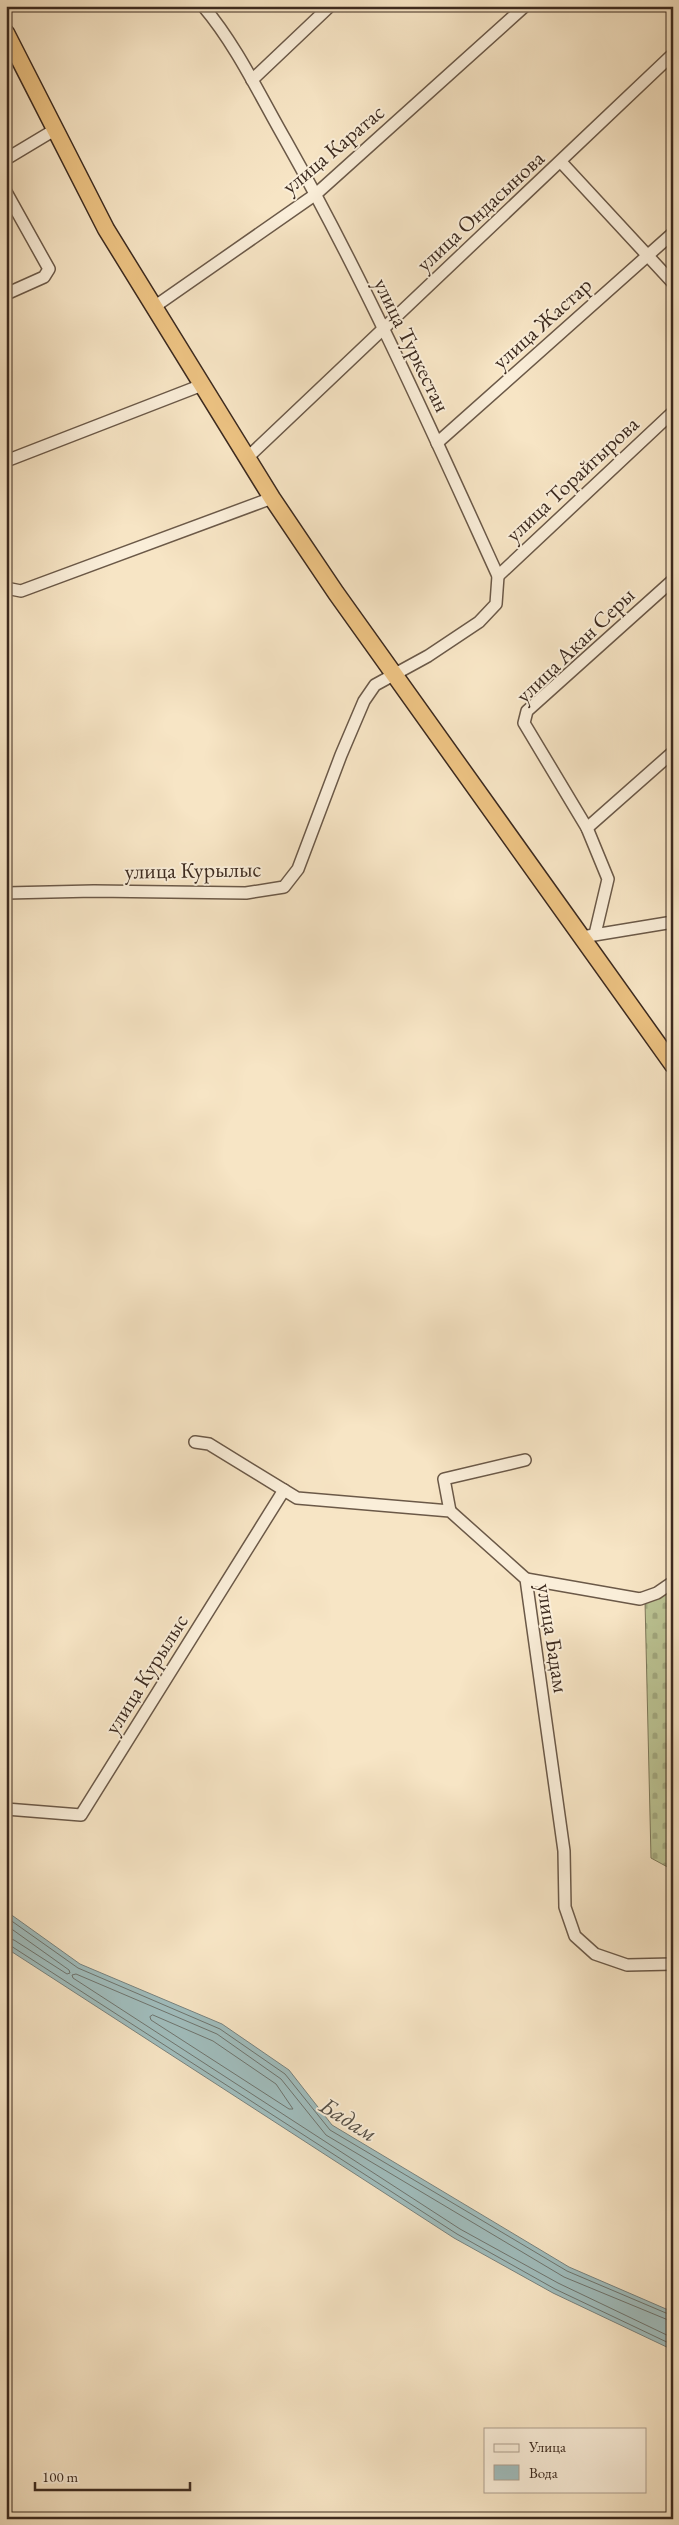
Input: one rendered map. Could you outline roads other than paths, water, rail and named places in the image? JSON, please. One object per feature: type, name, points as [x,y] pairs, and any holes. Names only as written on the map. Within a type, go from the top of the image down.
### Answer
[{"type":"highway","points":[[6,33],[106,229],[272,498],[336,593],[588,935],[673,1065]]},
{"type":"street","name":"улица Туркестан","points":[[203,6],[216,22],[252,80],[316,194],[437,443],[498,576],[496,604],[479,622],[428,656],[395,674]]},
{"type":"street","points":[[252,80],[330,6]]},
{"type":"street","name":"улица Каратас","points":[[154,307],[316,194],[525,6]]},
{"type":"street","name":"улица Ондасынова","points":[[247,458],[673,54]]},
{"type":"street","points":[[6,159],[56,129]]},
{"type":"street","points":[[560,162],[673,283]]},
{"type":"street","points":[[6,192],[49,269],[44,277],[6,294]]},
{"type":"street","name":"улица Жастар","points":[[437,443],[673,232]]},
{"type":"street","points":[[6,461],[202,385]]},
{"type":"street","name":"улица Торайгырова","points":[[498,576],[673,412]]},
{"type":"street","points":[[6,588],[21,591],[272,498]]},
{"type":"street","name":"улица Акан Серы","points":[[588,935],[608,879],[586,828],[524,723],[527,711],[673,580]]},
{"type":"street","name":"улица Курылыс","points":[[6,893],[94,891],[246,893],[284,888],[298,869],[364,701],[375,685],[395,674]]},
{"type":"street","points":[[586,828],[673,752]]},
{"type":"street","points":[[588,935],[673,922]]},
{"type":"street","points":[[195,1442],[209,1444],[297,1498],[450,1510],[444,1479],[525,1460]]},
{"type":"street","name":"улица Курылыс","points":[[6,1809],[81,1815],[284,1490]]},
{"type":"street","name":"улица Бадам","points":[[450,1510],[526,1578],[564,1851],[566,1907],[575,1936],[595,1954],[627,1965],[673,1964]]},
{"type":"street","points":[[526,1578],[640,1599],[657,1593],[673,1582]]},
{"type":"water","points":[[6,1911],[80,1964],[222,2024],[289,2070],[332,2125],[569,2267],[673,2312],[673,2350],[553,2293],[454,2238],[6,1948]]},
{"type":"water label","name":"Бадам","points":[[349,2119]]}]
